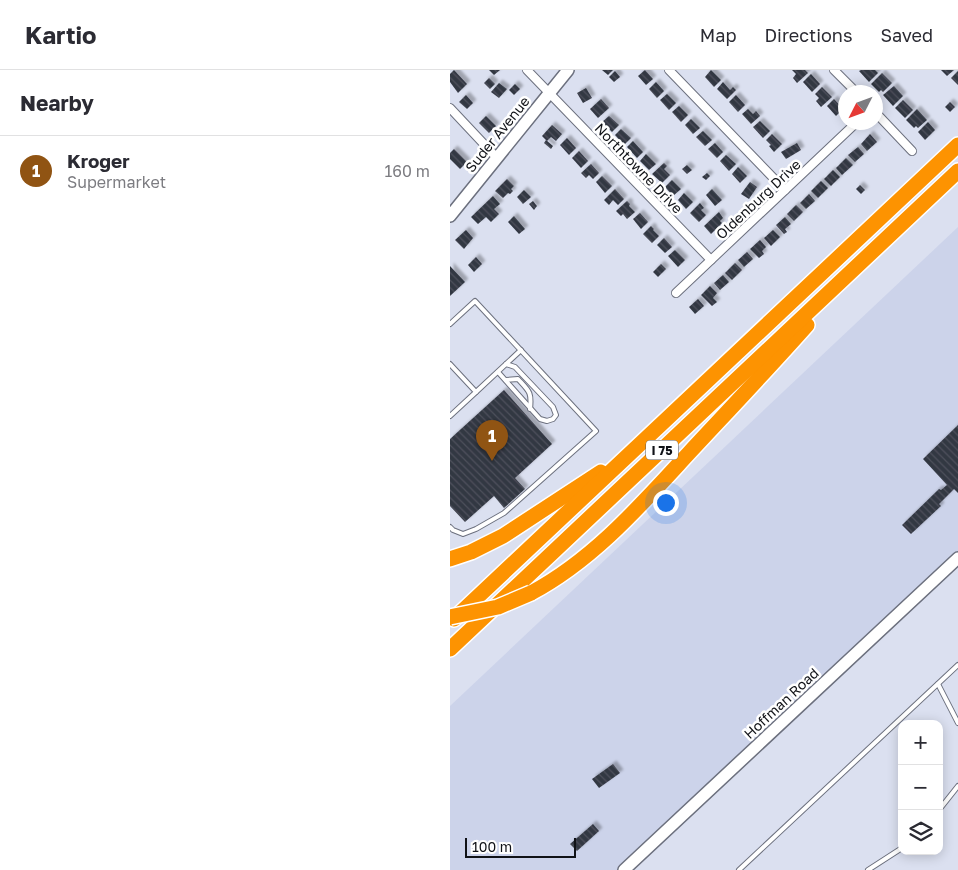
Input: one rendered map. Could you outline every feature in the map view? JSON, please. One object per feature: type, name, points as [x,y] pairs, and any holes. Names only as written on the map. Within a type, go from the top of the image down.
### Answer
[{"type":"highway","name":"I 75","points":[[450,623],[958,146]]},
{"type":"highway","name":"I 75","points":[[450,649],[958,171]]},
{"type":"highway","points":[[450,617],[498,607],[531,593],[574,566],[638,507],[756,382],[873,251]]},
{"type":"highway","points":[[450,559],[471,552],[504,536],[631,452]]},
{"type":"street","name":"Northtowne Drive","points":[[527,70],[711,260]]},
{"type":"street","name":"Suder Avenue","points":[[450,216],[568,70]]},
{"type":"street","points":[[669,70],[785,190]]},
{"type":"street","points":[[834,70],[849,85]]},
{"type":"street","points":[[450,108],[497,158]]},
{"type":"street","points":[[883,120],[912,151]]},
{"type":"street","name":"Oldenburg Drive","points":[[676,294],[849,130]]},
{"type":"street","name":"Hoffman Road","points":[[624,870],[958,558]]},
{"type":"lane","points":[[450,324],[475,301],[596,431],[504,513],[464,534],[450,527]]},
{"type":"lane","points":[[450,416],[522,350]]},
{"type":"lane","points":[[450,364],[476,392]]},
{"type":"lane","points":[[498,372],[540,419],[553,420],[556,415],[553,407],[514,367],[506,364]]},
{"type":"lane","points":[[506,380],[518,379],[529,391],[532,398],[530,409]]},
{"type":"lane","points":[[739,870],[958,665]]},
{"type":"lane","points":[[938,684],[958,723]]},
{"type":"lane","points":[[943,805],[958,786]]},
{"type":"lane","points":[[868,870],[898,851]]},
{"type":"shaded area","points":[[958,227],[958,558],[624,870],[450,870],[450,706]]},
{"type":"building","points":[[454,70],[467,84],[458,93],[450,82],[450,74]]},
{"type":"building","points":[[489,70],[500,70],[494,75]]},
{"type":"building","points":[[602,70],[613,70],[608,75]]},
{"type":"building","points":[[645,70],[653,79],[646,85],[638,76]]},
{"type":"building","points":[[711,70],[721,80],[714,87],[705,77]]},
{"type":"building","points":[[792,70],[805,70],[808,73],[797,83],[793,78],[796,74]]},
{"type":"building","points":[[875,70],[878,73],[869,82],[859,71]]},
{"type":"building","points":[[941,70],[954,70],[947,76]]},
{"type":"building","points":[[615,71],[620,77],[614,82],[609,77]]},
{"type":"building","points":[[958,71],[958,85],[951,78]]},
{"type":"building","points":[[882,73],[892,83],[883,92],[883,85],[871,84]]},
{"type":"building","points":[[811,74],[820,84],[812,92],[803,82]]},
{"type":"building","points":[[489,78],[495,84],[490,89],[484,83]]},
{"type":"building","points":[[656,82],[664,91],[657,98],[649,89]]},
{"type":"building","points":[[723,82],[730,90],[733,87],[736,90],[727,99],[717,89]]},
{"type":"building","points":[[499,83],[507,89],[499,98],[491,92]]},
{"type":"building","points":[[515,84],[520,89],[514,95],[509,90]]},
{"type":"building","points":[[894,86],[903,96],[893,106],[883,95]]},
{"type":"building","points":[[822,87],[832,97],[821,107],[816,101],[819,98],[815,94]]},
{"type":"building","points":[[586,88],[592,98],[583,103],[577,93]]},
{"type":"building","points":[[667,94],[676,103],[669,110],[660,100]]},
{"type":"building","points":[[466,95],[473,103],[467,109],[459,102]]},
{"type":"building","points":[[736,95],[745,105],[738,112],[729,102]]},
{"type":"building","points":[[601,99],[609,108],[598,118],[590,109]]},
{"type":"building","points":[[834,99],[838,103],[838,114],[836,116],[827,106]]},
{"type":"building","points":[[903,100],[913,110],[905,118],[895,108]]},
{"type":"building","points":[[950,102],[955,107],[950,112],[945,107]]},
{"type":"building","points":[[679,106],[688,115],[681,122],[672,112]]},
{"type":"building","points":[[748,109],[753,114],[756,111],[760,116],[751,124],[742,114]]},
{"type":"building","points":[[917,109],[927,120],[918,128],[916,126],[914,128],[906,120]]},
{"type":"building","points":[[486,116],[496,126],[489,133],[479,123]]},
{"type":"building","points":[[609,116],[619,125],[612,132],[602,122]]},
{"type":"building","points":[[691,119],[700,128],[693,134],[685,125]]},
{"type":"building","points":[[760,121],[770,131],[763,138],[753,127]]},
{"type":"building","points":[[928,122],[935,130],[925,140],[918,132]]},
{"type":"building","points":[[552,125],[562,134],[556,141],[551,137],[547,141],[542,136]]},
{"type":"building","points":[[621,129],[631,138],[624,145],[615,135]]},
{"type":"building","points":[[703,131],[712,140],[705,146],[696,137]]},
{"type":"building","points":[[772,134],[782,144],[774,152],[766,140]]},
{"type":"building","points":[[870,134],[877,142],[867,151],[861,144]]},
{"type":"building","points":[[567,138],[576,148],[569,155],[560,145]]},
{"type":"building","points":[[546,140],[553,146],[551,149],[544,143]]},
{"type":"building","points":[[633,141],[643,152],[637,158],[627,147]]},
{"type":"building","points":[[715,143],[723,152],[717,158],[708,149]]},
{"type":"building","points":[[797,143],[801,150],[786,159],[781,152]]},
{"type":"building","points":[[858,147],[864,154],[855,162],[848,155]]},
{"type":"building","points":[[454,149],[467,162],[460,169],[450,159],[450,153]]},
{"type":"building","points":[[579,151],[588,161],[581,168],[572,158]]},
{"type":"building","points":[[646,154],[656,164],[649,170],[640,161]]},
{"type":"building","points":[[726,155],[736,164],[729,171],[720,161]]},
{"type":"building","points":[[846,158],[853,165],[842,175],[836,168]]},
{"type":"building","points":[[664,163],[667,166],[664,169],[670,175],[662,183],[652,174]]},
{"type":"building","points":[[591,164],[599,173],[593,179],[589,175],[586,178],[581,173]]},
{"type":"building","points":[[687,165],[692,170],[687,174],[682,169]]},
{"type":"building","points":[[738,167],[747,176],[740,183],[732,174]]},
{"type":"building","points":[[833,170],[840,177],[831,186],[824,179]]},
{"type":"building","points":[[707,173],[710,176],[706,180],[702,177]]},
{"type":"building","points":[[602,176],[612,186],[605,193],[596,182]]},
{"type":"building","points":[[507,179],[514,186],[511,189],[513,191],[503,198],[495,191]]},
{"type":"building","points":[[672,180],[681,189],[673,196],[665,187]]},
{"type":"building","points":[[821,181],[828,188],[818,198],[811,191]]},
{"type":"building","points":[[750,182],[757,187],[749,199],[741,194]]},
{"type":"building","points":[[860,185],[865,190],[861,194],[856,189]]},
{"type":"building","points":[[615,189],[624,199],[618,205],[613,200],[609,205],[604,200]]},
{"type":"building","points":[[712,189],[722,200],[715,206],[706,195]]},
{"type":"building","points":[[524,190],[531,197],[523,204],[517,197]]},
{"type":"building","points":[[684,193],[693,202],[686,209],[678,200]]},
{"type":"building","points":[[809,194],[815,201],[806,209],[800,203]]},
{"type":"building","points":[[493,196],[500,204],[494,209],[499,214],[491,222],[486,217],[478,224],[471,217]]},
{"type":"building","points":[[533,201],[537,206],[534,210],[529,204]]},
{"type":"building","points":[[627,201],[635,212],[627,219],[623,214],[621,216],[616,211]]},
{"type":"building","points":[[700,203],[704,208],[701,210],[706,215],[699,222],[690,213]]},
{"type":"building","points":[[796,205],[803,212],[794,221],[787,214]]},
{"type":"building","points":[[719,212],[723,218],[720,221],[722,223],[711,234],[704,226]]},
{"type":"building","points":[[640,213],[648,222],[641,229],[633,219]]},
{"type":"building","points":[[514,216],[525,229],[519,234],[508,222]]},
{"type":"building","points":[[785,217],[791,224],[785,229],[787,232],[784,234],[776,225]]},
{"type":"building","points":[[651,226],[659,236],[652,243],[643,234]]},
{"type":"building","points":[[466,230],[473,238],[464,249],[455,240]]},
{"type":"building","points":[[773,230],[780,237],[771,246],[764,238]]},
{"type":"building","points":[[664,238],[672,247],[665,253],[657,245]]},
{"type":"building","points":[[760,240],[766,247],[762,251],[764,254],[759,258],[750,249]]},
{"type":"building","points":[[675,250],[685,260],[678,267],[668,256]]},
{"type":"building","points":[[747,252],[753,259],[744,267],[738,260]]},
{"type":"building","points":[[476,257],[482,264],[474,272],[468,265]]},
{"type":"building","points":[[735,263],[742,270],[732,280],[725,273]]},
{"type":"building","points":[[661,264],[666,269],[658,277],[653,272]]},
{"type":"building","points":[[450,266],[465,282],[450,296]]},
{"type":"building","points":[[723,275],[729,282],[720,290],[714,283]]},
{"type":"building","points":[[710,286],[717,293],[713,298],[717,302],[712,306],[701,295]]},
{"type":"building","points":[[698,299],[704,306],[695,314],[689,307]]},
{"type":"building","points":[[504,390],[552,444],[515,478],[525,489],[504,508],[494,496],[465,522],[450,506],[450,439]]},
{"type":"building","points":[[958,425],[958,493],[954,489],[939,504],[941,506],[911,534],[902,525],[939,489],[941,490],[947,485],[923,459]]},
{"type":"building","points":[[613,764],[620,773],[599,788],[592,779]]},
{"type":"building","points":[[593,824],[599,831],[577,851],[570,844]]},
{"type":"place","name":"Kroger","points":[[492,461]]}]
